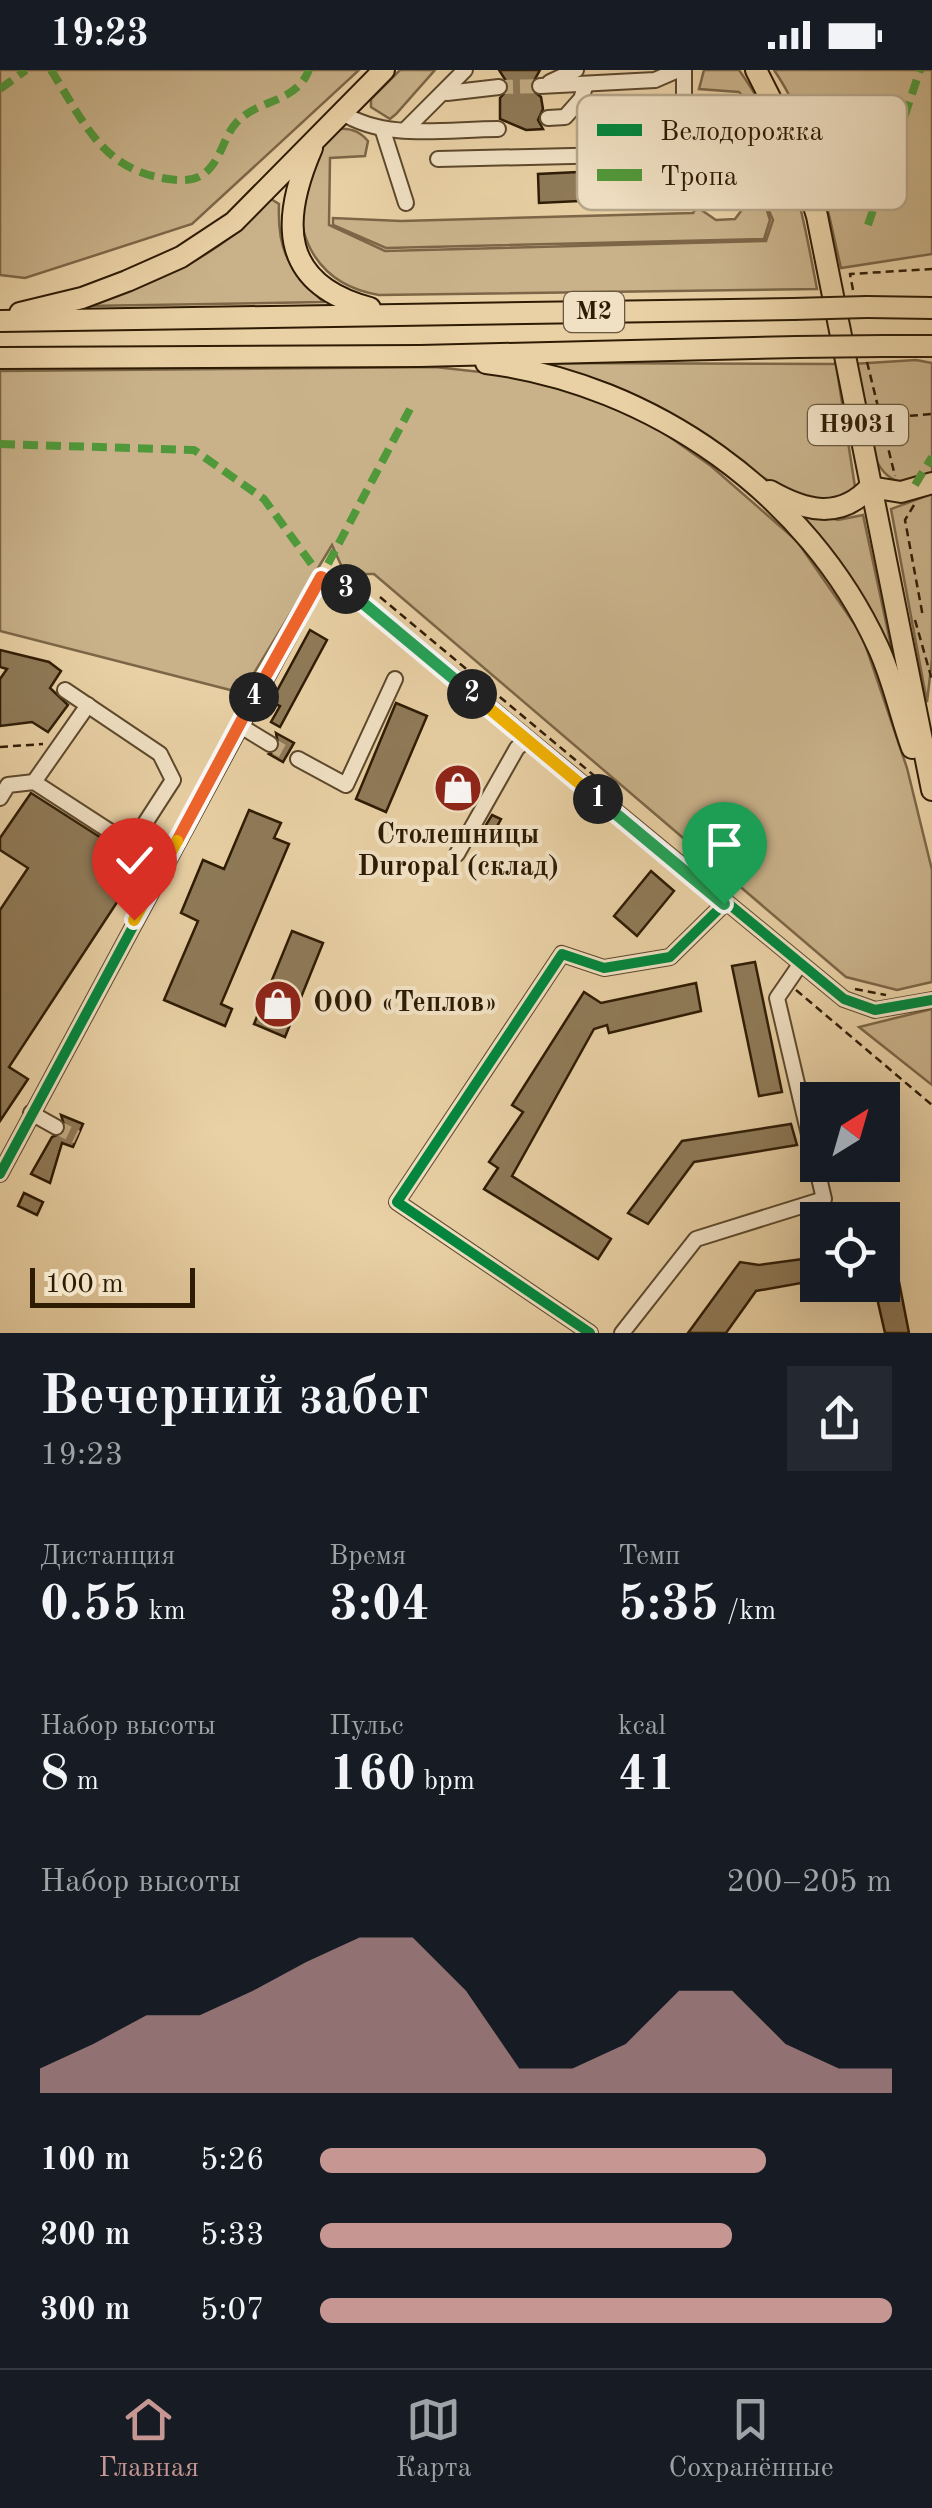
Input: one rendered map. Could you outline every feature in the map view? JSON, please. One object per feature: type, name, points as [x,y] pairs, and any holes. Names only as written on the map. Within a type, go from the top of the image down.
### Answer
[{"type":"highway","points":[[0,318],[82,298],[181,256],[234,222],[384,70]]},
{"type":"highway","name":"Н9031","points":[[756,70],[769,95]]},
{"type":"highway","points":[[317,137],[291,208],[295,250],[322,288],[344,301],[395,314]]},
{"type":"highway","name":"Н9031","points":[[816,210],[932,790]]},
{"type":"highway","name":"М2","points":[[0,318],[932,308]]},
{"type":"highway","name":"М2","points":[[0,358],[420,356],[932,346]]},
{"type":"highway","points":[[420,356],[530,371],[600,392],[680,430],[782,498],[830,510],[845,509],[870,488],[924,486]]},
{"type":"highway","points":[[755,482],[807,539],[865,622],[878,647],[932,803]]},
{"type":"street","points":[[447,92],[464,70]]},
{"type":"street","points":[[407,128],[474,70]]},
{"type":"street","points":[[576,70],[540,86],[656,80],[681,70],[682,95]]},
{"type":"street","points":[[582,95],[586,84]]},
{"type":"street","points":[[447,92],[499,87]]},
{"type":"street","points":[[548,118],[564,118],[577,103]]},
{"type":"street","points":[[342,112],[363,126],[383,131],[498,129]]},
{"type":"street","points":[[383,131],[406,203]]},
{"type":"street","points":[[438,159],[577,156]]},
{"type":"street","points":[[0,1174],[238,725],[321,577],[344,588],[798,966],[844,999],[875,1010],[932,1000]]},
{"type":"street","points":[[298,759],[346,785],[395,679]]},
{"type":"street","points":[[3,787],[34,782],[130,845],[173,780],[160,754],[65,690]]},
{"type":"street","points":[[34,782],[88,706]]},
{"type":"street","points":[[238,725],[270,744]]},
{"type":"street","points":[[457,854],[517,748],[527,740]]},
{"type":"street","points":[[590,1333],[397,1202],[562,954],[604,968],[670,957],[724,904]]},
{"type":"street","points":[[622,1333],[696,1239],[824,1199],[777,998],[798,966]]},
{"type":"street","points":[[31,1113],[56,1126]]},
{"type":"path","points":[[882,418],[932,414]]},
{"type":"path","points":[[923,617],[904,520],[905,513],[919,502],[924,486]]},
{"type":"path","points":[[380,597],[622,799]]},
{"type":"path","points":[[914,618],[932,680]]},
{"type":"path","points":[[0,747],[56,743]]},
{"type":"path","points":[[787,982],[932,1104]]},
{"type":"path","points":[[850,988],[888,996]]},
{"type":"shaded area","points":[[0,70],[359,70],[192,224],[25,278],[0,275]]},
{"type":"shaded area","points":[[400,70],[435,70],[390,119],[371,107],[371,99]]},
{"type":"shaded area","points":[[704,70],[739,70],[755,95],[741,95],[699,89]]},
{"type":"shaded area","points":[[774,70],[932,70],[932,254],[841,268],[827,210],[907,210],[907,95],[788,92]]},
{"type":"shaded area","points":[[344,129],[361,134],[368,141],[365,156],[330,158],[329,225],[385,251],[766,241],[773,220],[769,210],[801,210],[817,289],[379,295],[341,281],[315,257],[302,224],[302,172],[305,156],[319,138]]},
{"type":"shaded area","points":[[271,199],[279,204],[280,236],[288,259],[323,302],[86,306],[138,288],[209,252]]},
{"type":"shaded area","points":[[695,210],[716,220],[735,219],[742,210],[767,210],[770,220],[764,239],[386,248],[333,225],[333,218],[401,221]]},
{"type":"shaded area","points":[[916,360],[932,363],[932,475],[910,482],[893,479],[880,468],[865,428],[853,364]]},
{"type":"shaded area","points":[[549,363],[836,364],[855,487],[828,499],[781,487]]},
{"type":"shaded area","points":[[435,367],[526,377],[580,393],[654,426],[711,466],[797,541],[862,635],[907,768],[932,870],[932,982],[897,990],[846,977],[374,574],[345,574],[332,545],[242,693],[0,631],[0,371]]},
{"type":"shaded area","points":[[932,494],[932,659],[927,702],[891,509]]},
{"type":"shaded area","points":[[785,505],[838,520],[863,515],[900,688]]},
{"type":"shaded area","points":[[932,1009],[932,1085],[859,1027]]},
{"type":"building","points":[[499,70],[540,70],[530,88],[541,97],[543,109],[538,120],[543,129],[526,130],[500,119],[500,98],[510,87]]},
{"type":"building","points":[[577,172],[577,201],[539,203],[538,174]]},
{"type":"building","points":[[310,630],[327,640],[280,727],[271,722],[280,706],[271,702]]},
{"type":"building","points":[[0,650],[49,662],[61,671],[50,688],[68,705],[48,732],[32,722],[0,726],[0,679],[7,669],[0,667]]},
{"type":"building","points":[[396,703],[427,716],[386,812],[356,799]]},
{"type":"building","points":[[276,733],[294,743],[283,762],[269,754],[279,749]]},
{"type":"building","points":[[31,793],[142,864],[9,1067],[28,1079],[0,1121],[0,910],[28,868],[0,850],[0,838]]},
{"type":"building","points":[[249,810],[281,823],[274,838],[289,844],[221,1004],[232,1009],[225,1026],[164,1000],[198,921],[181,913],[203,860],[224,869]]},
{"type":"building","points":[[492,815],[501,819],[488,843],[478,838]]},
{"type":"building","points":[[651,871],[674,891],[637,936],[614,916]]},
{"type":"building","points":[[292,931],[323,943],[285,1037],[254,1024]]},
{"type":"building","points":[[755,962],[782,1092],[759,1096],[732,966]]},
{"type":"building","points":[[696,983],[701,1011],[609,1033],[607,1025],[594,1029],[512,1176],[611,1239],[598,1259],[484,1189],[498,1168],[489,1162],[523,1112],[512,1105],[584,992],[601,1003]]},
{"type":"building","points":[[61,1115],[83,1124],[73,1147],[62,1143],[50,1183],[31,1174],[52,1137],[66,1131]]},
{"type":"building","points":[[791,1124],[797,1145],[694,1162],[648,1224],[628,1213],[682,1141]]},
{"type":"building","points":[[24,1193],[43,1202],[37,1215],[18,1206]]},
{"type":"building","points":[[800,1259],[800,1283],[756,1291],[726,1333],[688,1333],[740,1262],[759,1265]]},
{"type":"building","points":[[900,1287],[909,1333],[885,1333],[878,1302],[900,1302]]},
{"type":"tunnel","points":[[499,87],[540,86]]},
{"type":"tunnel","points":[[270,744],[288,754]]},
{"type":"tunnel","points":[[56,1127],[77,1137]]},
{"type":"marked path","points":[[0,89],[26,70]]},
{"type":"marked path","points":[[51,70],[85,125],[111,154],[145,174],[180,180],[205,173],[237,122],[295,89],[309,70]]},
{"type":"marked path","points":[[907,109],[920,70]]},
{"type":"marked path","points":[[868,225],[873,210]]},
{"type":"marked path","points":[[0,444],[194,450],[264,499],[321,577],[410,409]]},
{"type":"marked path","points":[[915,485],[932,457]]},
{"type":"cycle path","points":[[0,1174],[321,577],[344,587],[844,999],[875,1010],[932,1000]]},
{"type":"cycle path","points":[[590,1333],[397,1202],[562,954],[604,968],[670,957],[724,904]]},
{"type":"place","name":"Столешницы Duropal (склад)","points":[[458,788]]},
{"type":"place","name":"ООО «Теплов»","points":[[278,1004]]},
{"type":"route","points":[[134,920],[321,577],[344,588],[724,904]]}]
